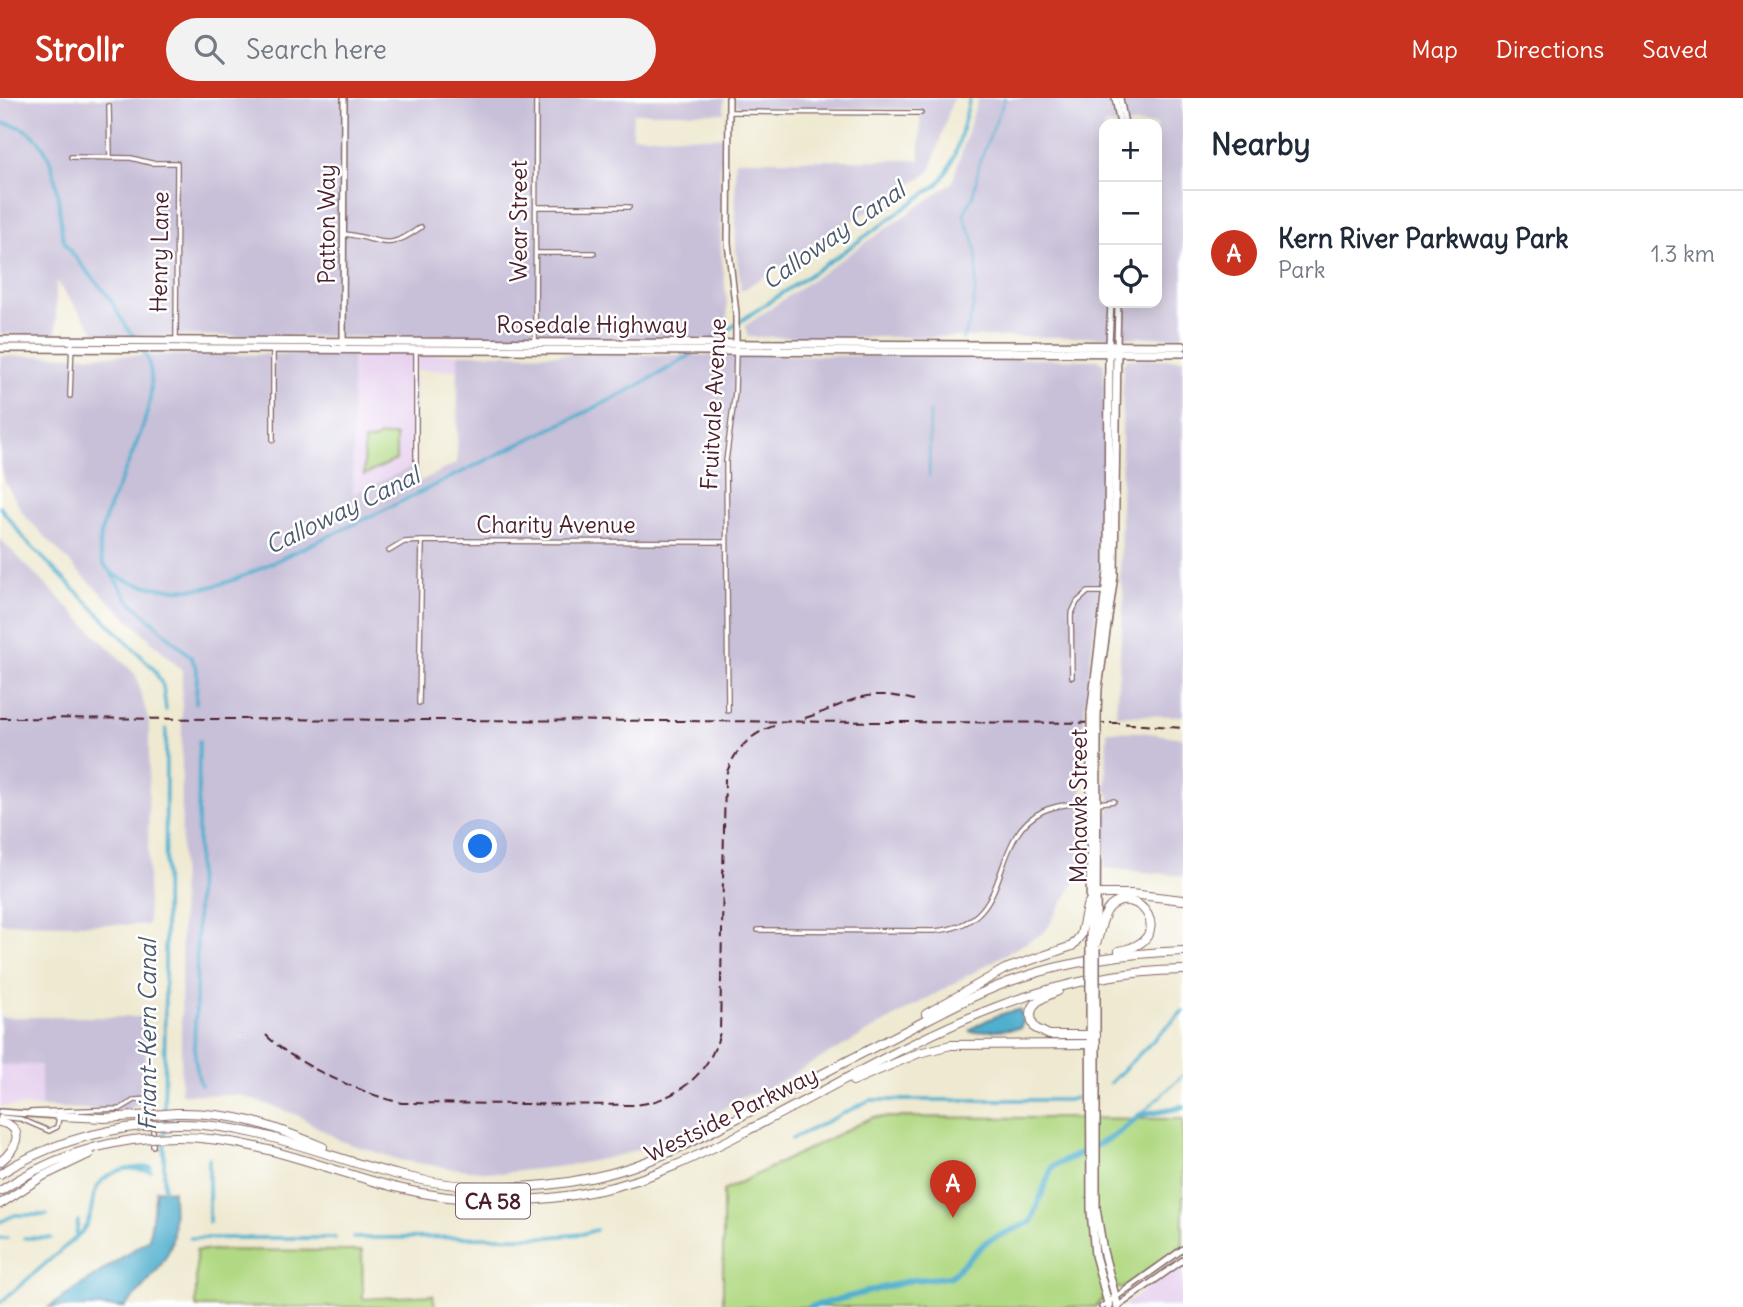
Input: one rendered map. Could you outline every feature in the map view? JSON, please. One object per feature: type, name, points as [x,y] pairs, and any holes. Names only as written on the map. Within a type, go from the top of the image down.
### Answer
[{"type":"highway","points":[[892,1037],[1005,969],[1072,946],[1083,932],[1094,895],[1130,894],[1183,900]]},
{"type":"highway","points":[[1020,978],[1063,963],[1138,946],[1149,932],[1147,913],[1135,902],[1115,904],[1104,916],[1094,947]]},
{"type":"highway","name":"Westside Parkway","points":[[0,1174],[51,1148],[76,1139],[151,1120],[244,1130],[429,1182],[475,1187],[548,1185],[608,1174],[637,1166],[689,1144],[892,1037],[970,998],[1020,978],[1088,961],[1183,952]]},
{"type":"highway","name":"Westside Parkway","points":[[0,1191],[23,1176],[93,1148],[132,1140],[152,1142],[176,1137],[224,1140],[259,1147],[391,1186],[439,1196],[489,1201],[554,1199],[602,1190],[656,1174],[704,1153],[939,1031],[991,1007],[1065,985],[1136,973],[1183,970]]},
{"type":"highway","points":[[1093,1040],[1042,1033],[1033,1024],[1032,1008],[1041,998],[1061,990],[1136,973]]},
{"type":"highway","points":[[799,1104],[914,1055],[944,1046],[1093,1040]]},
{"type":"highway","points":[[57,1113],[151,1120],[176,1113],[212,1113],[260,1122],[364,1165]]},
{"type":"highway","points":[[0,1117],[16,1133],[17,1139],[13,1151],[0,1162]]},
{"type":"highway","points":[[0,1204],[67,1163],[127,1144],[132,1140]]},
{"type":"main road","name":"Patton Way","points":[[343,346],[344,98]]},
{"type":"main road","name":"Fruitvale Avenue","points":[[729,98],[729,253],[736,317],[736,348]]},
{"type":"main road","points":[[1115,98],[1119,119]]},
{"type":"main road","points":[[1120,98],[1124,119]]},
{"type":"main road","name":"Mohawk Street","points":[[1094,714],[1114,575],[1111,308]]},
{"type":"main road","name":"Mohawk Street","points":[[1112,1305],[1096,1233],[1092,1121],[1094,714],[1106,592],[1113,349],[1117,308]]},
{"type":"main road","name":"Rosedale Highway","points":[[0,340],[72,345],[274,349],[343,346],[380,349],[385,346],[458,343],[685,351],[736,348],[1113,349],[1183,353]]},
{"type":"main road","name":"Rosedale Highway","points":[[175,345],[209,345],[216,342],[488,350],[499,346],[722,344],[736,348]]},
{"type":"main road","name":"Rosedale Highway","points":[[0,348],[72,345]]},
{"type":"main road","name":"Rosedale Highway","points":[[1113,349],[1183,345]]},
{"type":"main road","points":[[1108,474],[1112,475],[1112,494],[1115,501]]},
{"type":"main road","points":[[0,1117],[19,1112],[57,1113]]},
{"type":"main road","points":[[1112,1305],[1183,1249]]},
{"type":"main road","points":[[1112,1305],[1183,1260]]},
{"type":"street","name":"Wear Street","points":[[536,98],[537,347]]},
{"type":"street","points":[[71,158],[110,158],[109,106]]},
{"type":"street","points":[[729,112],[921,113]]},
{"type":"street","name":"Henry Lane","points":[[110,158],[177,163],[175,345]]},
{"type":"street","points":[[536,207],[629,207]]},
{"type":"street","points":[[344,234],[387,243],[397,242],[421,227]]},
{"type":"street","points":[[536,253],[594,253]]},
{"type":"street","points":[[70,397],[72,345]]},
{"type":"street","points":[[416,465],[418,346]]},
{"type":"street","name":"Fruitvale Avenue","points":[[728,711],[726,461],[735,392],[736,348]]},
{"type":"street","points":[[273,440],[274,349]]},
{"type":"street","points":[[419,703],[422,541]]},
{"type":"street","name":"Charity Avenue","points":[[389,551],[404,542],[422,541],[725,542]]},
{"type":"street","points":[[1072,677],[1071,615],[1077,602],[1088,592],[1106,592]]},
{"type":"street","points":[[758,930],[934,931],[952,928],[972,918],[987,904],[998,885],[1014,839],[1031,819],[1051,808],[1114,801]]},
{"type":"street","points":[[0,1117],[22,1119],[49,1131],[57,1127],[57,1113],[70,1110],[120,1109],[135,1100],[152,1099],[152,1142]]},
{"type":"shaded area","points":[[0,98],[724,98],[724,113],[633,113],[632,136],[724,137],[724,161],[720,161],[721,251],[728,336],[722,339],[97,335],[56,281],[56,335],[0,334]]},
{"type":"shaded area","points":[[735,98],[953,98],[930,172],[741,291],[736,250],[735,160],[920,160],[920,109],[740,108],[735,103]]},
{"type":"shaded area","points":[[978,98],[1183,98],[1183,337],[748,337],[745,326],[952,183]]},
{"type":"shaded area","points":[[352,354],[458,354],[458,370],[415,370],[416,465],[352,494]]},
{"type":"shaded area","points":[[352,354],[353,494],[416,465],[419,482],[457,463],[458,354],[921,356],[1100,360],[1104,364],[1104,538],[1082,735],[1082,870],[1045,932],[763,1091],[741,1097],[686,1134],[625,1154],[573,1165],[502,1173],[400,1160],[341,1141],[297,1115],[240,1095],[181,1094],[182,670],[81,574],[24,515],[5,482],[0,462],[0,356]]},
{"type":"shaded area","points":[[1128,359],[1183,359],[1183,716],[1116,715],[1124,597],[1120,579],[1123,364]]},
{"type":"shaded area","points":[[0,539],[136,675],[149,723],[148,925],[0,923]]},
{"type":"shaded area","points":[[1107,731],[1141,732],[1183,738],[1183,876],[1104,868],[1105,814],[1110,809],[1110,796],[1106,791]]},
{"type":"shaded area","points":[[0,1017],[146,1017],[145,1101],[124,1111],[41,1107],[41,1065],[0,1065]]},
{"type":"shaded area","points":[[0,1065],[41,1065],[41,1107],[0,1106]]},
{"type":"shaded area","points":[[1183,1263],[1183,1307],[1125,1307],[1126,1304]]},
{"type":"green space","points":[[380,436],[396,436],[396,460],[364,475],[364,441],[372,441]]},
{"type":"green space","points":[[873,1117],[1183,1119],[1183,1245],[1121,1289],[1116,1287],[1095,1307],[723,1307],[723,1191]]},
{"type":"green space","points":[[196,1250],[362,1251],[363,1299],[433,1295],[435,1307],[196,1307]]},
{"type":"water","points":[[1020,1010],[1023,1022],[1020,1028],[970,1030],[994,1017]]},
{"type":"water","points":[[156,1190],[173,1191],[172,1240],[165,1259],[125,1307],[49,1307],[149,1239]]},
{"type":"waterway","name":"Calloway Canal","points":[[708,343],[937,185],[955,155],[970,98]]},
{"type":"waterway","points":[[962,340],[970,319],[976,275],[975,248],[964,213],[973,196],[980,161],[1005,98]]},
{"type":"waterway","name":"Calloway Canal","points":[[0,123],[19,127],[33,135],[44,148],[55,180],[65,243],[108,296],[148,359],[151,388],[146,415],[114,496],[100,542],[102,560],[108,569],[132,582],[163,588],[192,589],[213,586],[243,576],[601,405],[693,353]]},
{"type":"waterway","points":[[929,476],[930,411]]},
{"type":"waterway","name":"Friant-Kern Canal","points":[[0,507],[27,542],[154,669],[163,686],[166,710]]},
{"type":"waterway","points":[[112,575],[128,599],[191,657],[197,670],[196,703]]},
{"type":"waterway","name":"Friant-Kern Canal","points":[[164,1195],[166,729]]},
{"type":"waterway","points":[[199,741],[194,1047],[201,1085]]},
{"type":"waterway","points":[[1110,1083],[1183,1011]]},
{"type":"waterway","points":[[1140,1115],[1183,1075]]},
{"type":"waterway","points":[[792,1139],[870,1100],[1076,1098]]},
{"type":"waterway","points":[[810,1307],[912,1280],[950,1277],[987,1241],[1031,1222],[1052,1167],[1113,1137],[1140,1115],[1183,1107]]},
{"type":"waterway","points":[[209,1158],[209,1222]]},
{"type":"waterway","points":[[0,1303],[82,1232],[89,1219],[94,1195],[103,1180],[125,1169],[151,1167]]},
{"type":"waterway","points":[[132,1169],[151,1171]]},
{"type":"waterway","points":[[0,1222],[15,1215],[47,1215]]},
{"type":"waterway","points":[[76,1236],[78,1221]]},
{"type":"waterway","points":[[353,1238],[548,1237],[596,1230]]},
{"type":"waterway","points":[[0,1238],[7,1238]]},
{"type":"waterway","points":[[24,1238],[51,1238]]},
{"type":"waterway","points":[[190,1238],[335,1238]]},
{"type":"railway","points":[[805,718],[868,696],[896,696],[914,700]]},
{"type":"railway","points":[[0,718],[1119,723],[1183,728]]},
{"type":"railway","points":[[266,1035],[311,1067],[369,1093],[402,1103],[635,1105],[665,1098],[678,1091],[690,1082],[709,1060],[720,1032],[725,778],[733,759],[744,744],[767,728],[777,725]]},
{"type":"place","name":"Kern River Parkway Park","points":[[953,1218]]}]
